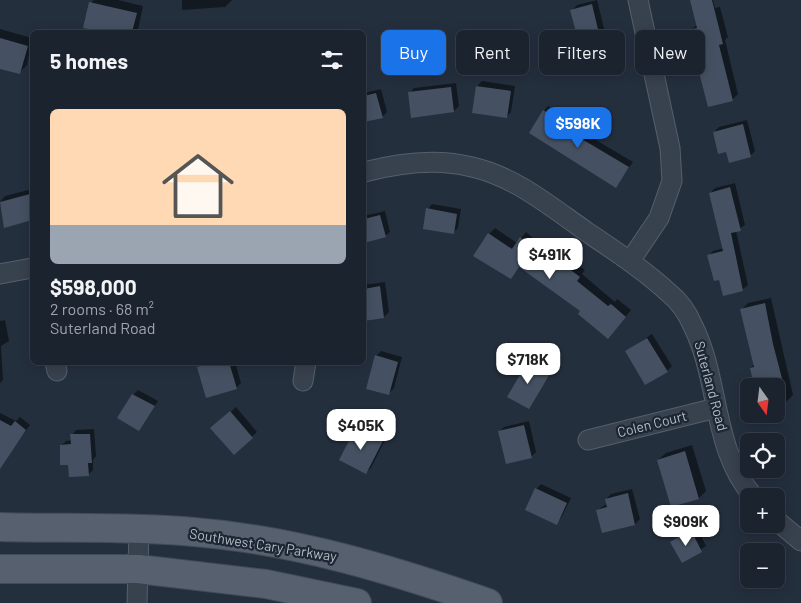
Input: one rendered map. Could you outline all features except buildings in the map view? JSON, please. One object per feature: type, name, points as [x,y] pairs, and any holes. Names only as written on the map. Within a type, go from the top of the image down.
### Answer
[{"type":"main road","name":"Southwest Cary Parkway","points":[[0,528],[194,532],[259,541],[336,556],[412,576],[488,603]]},
{"type":"main road","points":[[0,569],[138,569],[266,584],[357,603]]},
{"type":"street","points":[[630,261],[659,218],[672,181],[670,148],[638,0]]},
{"type":"street","name":"Suterland Road","points":[[366,172],[420,162],[472,166],[523,188],[630,261],[670,293],[688,316],[706,360],[716,408],[730,454],[748,488]]},
{"type":"street","points":[[0,274],[30,272]]},
{"type":"street","name":"Colen Court","points":[[588,440],[716,408]]},
{"type":"street","points":[[785,528],[801,541]]},
{"type":"street","points":[[137,603],[139,530]]}]
